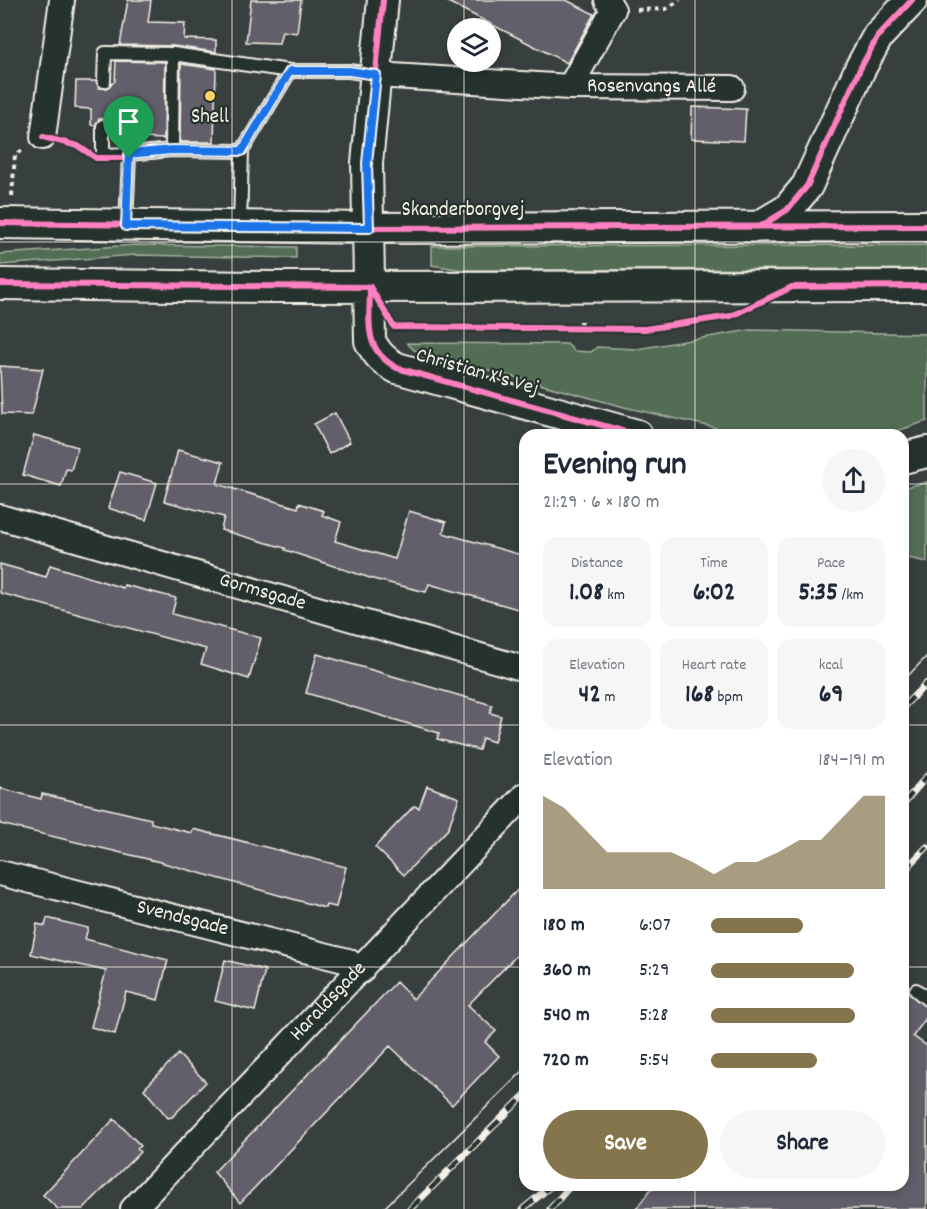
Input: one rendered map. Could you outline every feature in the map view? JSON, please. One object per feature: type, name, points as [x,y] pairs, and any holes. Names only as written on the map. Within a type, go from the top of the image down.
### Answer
[{"type":"street","points":[[43,137],[62,0]]},
{"type":"street","points":[[369,228],[367,163],[383,0]]},
{"type":"street","points":[[758,227],[787,210],[803,193],[878,36],[912,0]]},
{"type":"street","name":"Rosenvangs Allé","points":[[570,87],[610,5]]},
{"type":"street","name":"Rosenvangs Allé","points":[[376,75],[570,87],[732,88]]},
{"type":"street","name":"Skanderborgvej","points":[[5,223],[369,228],[927,226]]},
{"type":"street","name":"Christian X's Vej","points":[[369,228],[370,340],[384,361],[397,368],[616,429]]},
{"type":"street","points":[[0,284],[370,287],[927,286]]},
{"type":"street","points":[[909,456],[927,452]]},
{"type":"street","name":"Gormsgade","points":[[0,517],[519,667]]},
{"type":"street","name":"Haraldsgade","points":[[133,1209],[362,971],[519,801]]},
{"type":"street","name":"Svendsgade","points":[[0,873],[348,961],[362,971]]},
{"type":"lane","points":[[104,81],[105,52],[173,54],[290,71],[349,71],[376,75]]},
{"type":"lane","points":[[172,150],[173,54]]},
{"type":"lane","points":[[239,227],[242,151],[290,71]]},
{"type":"lane","points":[[103,126],[102,154],[172,150],[242,151]]},
{"type":"lane","points":[[126,226],[129,154]]},
{"type":"lane","points":[[916,990],[927,999]]},
{"type":"path","points":[[610,5],[666,9],[680,0]]},
{"type":"path","points":[[5,223],[15,155],[43,137]]},
{"type":"path","points":[[570,328],[581,325],[592,328]]},
{"type":"green space","points":[[136,245],[296,247],[296,258],[136,255],[0,265],[0,254]]},
{"type":"green space","points":[[927,245],[927,269],[463,270],[432,265],[432,246]]},
{"type":"green space","points":[[750,330],[927,334],[927,421],[903,429],[721,429],[624,407],[414,350],[407,343],[567,344],[574,351],[591,352],[597,347],[637,349]]},
{"type":"green space","points":[[927,482],[927,562],[909,558],[909,486]]},
{"type":"building","points":[[128,0],[151,0],[148,22],[185,23],[184,39],[216,40],[216,52],[173,46],[120,45]]},
{"type":"building","points":[[251,0],[301,0],[297,33],[282,31],[279,43],[246,42]]},
{"type":"building","points":[[444,0],[566,0],[594,14],[567,63],[501,29],[501,18],[479,18]]},
{"type":"building","points":[[116,61],[165,62],[164,139],[114,137],[114,126],[108,119],[99,119],[95,126],[91,125],[91,109],[75,108],[76,81],[96,81],[99,88],[107,88],[115,81]]},
{"type":"building","points":[[181,64],[216,69],[214,142],[180,142]]},
{"type":"building","points":[[692,107],[746,109],[744,141],[691,139]]},
{"type":"building","points":[[0,366],[43,369],[32,415],[2,414]]},
{"type":"building","points":[[335,413],[350,442],[329,454],[314,424]]},
{"type":"building","points":[[34,435],[78,447],[71,470],[66,469],[61,486],[23,475]]},
{"type":"building","points":[[178,450],[223,462],[217,484],[298,508],[299,503],[324,511],[322,515],[341,522],[335,541],[395,559],[409,511],[446,522],[443,533],[519,554],[519,609],[429,584],[426,592],[373,579],[285,550],[285,548],[221,530],[224,517],[164,501]]},
{"type":"building","points":[[120,472],[157,483],[146,520],[108,508]]},
{"type":"building","points":[[0,564],[46,577],[50,565],[123,588],[124,585],[176,598],[172,614],[261,638],[249,679],[201,664],[206,649],[0,593]]},
{"type":"building","points":[[317,654],[492,705],[490,713],[501,716],[494,742],[482,738],[479,750],[437,739],[439,733],[306,693]]},
{"type":"building","points":[[427,786],[459,798],[448,829],[404,875],[375,847],[414,806],[419,808]]},
{"type":"building","points":[[0,788],[41,799],[42,794],[113,810],[151,819],[151,823],[192,833],[193,829],[346,867],[336,907],[326,905],[325,908],[160,862],[0,824]]},
{"type":"building","points":[[519,888],[519,953],[468,1005],[496,1031],[485,1042],[499,1056],[452,1105],[390,1046],[240,1203],[214,1172],[396,982],[413,999]]},
{"type":"building","points":[[47,918],[88,928],[85,939],[168,960],[158,1000],[126,992],[115,1034],[91,1027],[106,971],[31,954],[37,924],[45,926]]},
{"type":"building","points":[[225,960],[265,970],[255,1011],[215,1001]]},
{"type":"building","points":[[909,993],[927,1007],[927,1017],[913,1036],[927,1046],[927,1209],[636,1209],[650,1191],[909,1191]]},
{"type":"building","points":[[178,1054],[206,1082],[172,1117],[168,1118],[144,1089]]},
{"type":"building","points":[[114,1119],[141,1146],[137,1149],[140,1152],[83,1209],[58,1209],[43,1195]]},
{"type":"tram line","points":[[909,675],[927,656]]},
{"type":"tram line","points":[[383,1209],[519,1075]]},
{"type":"railway","points":[[909,701],[927,683]]},
{"type":"railway","points":[[909,797],[927,776]]},
{"type":"railway","points":[[909,866],[927,847]]},
{"type":"railway","points":[[410,1209],[519,1101]]},
{"type":"railway","points":[[523,1209],[545,1191]]},
{"type":"railway","points":[[550,1209],[566,1191]]},
{"type":"cycle path","points":[[368,228],[367,163],[383,0]]},
{"type":"cycle path","points":[[761,226],[787,210],[807,186],[860,69],[878,36],[912,0]]},
{"type":"cycle path","points":[[43,137],[78,146],[96,158],[129,158]]},
{"type":"cycle path","points":[[0,223],[368,228],[927,226]]},
{"type":"cycle path","points":[[0,284],[370,287]]},
{"type":"cycle path","points":[[370,287],[394,327],[645,329],[731,316],[792,287],[927,286]]},
{"type":"cycle path","points":[[370,287],[370,334],[378,352],[397,368],[616,429]]},
{"type":"place","name":"Shell","points":[[210,96]]},
{"type":"route","points":[[290,71],[349,71],[376,75],[367,163],[369,228],[126,226],[129,158],[129,154],[172,150],[242,151],[290,71]]}]
